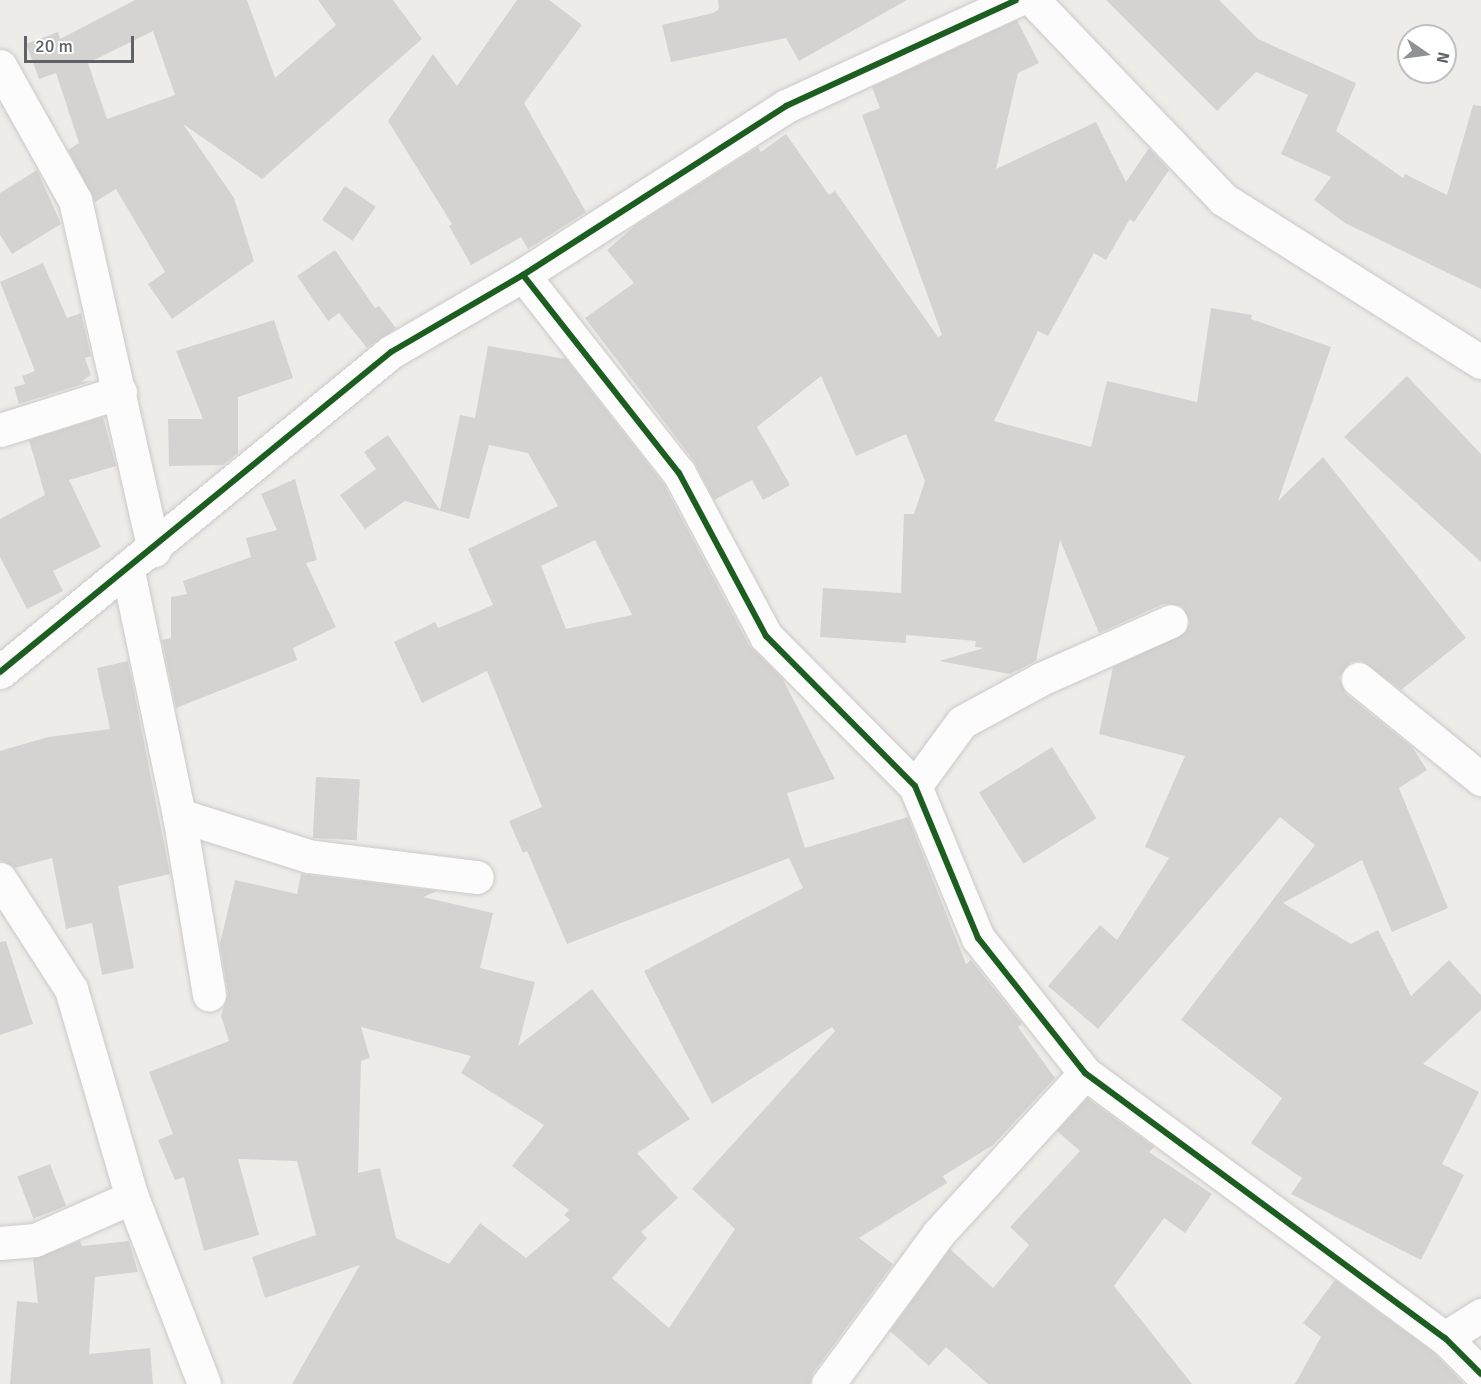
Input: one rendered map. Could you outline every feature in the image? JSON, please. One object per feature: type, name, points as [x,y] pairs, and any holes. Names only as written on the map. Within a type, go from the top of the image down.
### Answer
[{"type":"street","points":[[0,672],[154,550],[391,352],[523,275],[786,106],[1016,0]]},
{"type":"street","points":[[1033,0],[1223,199],[1481,362]]},
{"type":"street","points":[[0,66],[75,200],[154,550]]},
{"type":"street","points":[[523,275],[679,473],[766,636],[915,786],[978,938],[1085,1073],[1445,1338],[1481,1374]]},
{"type":"street","points":[[0,430],[120,392]]},
{"type":"street","points":[[128,571],[179,815],[209,994]]},
{"type":"street","points":[[915,786],[962,722],[1041,679],[1171,621]]},
{"type":"street","points":[[1358,679],[1481,779]]},
{"type":"street","points":[[179,815],[308,855],[477,877]]},
{"type":"street","points":[[0,879],[71,989],[132,1197],[204,1384]]},
{"type":"street","points":[[828,1384],[938,1234],[1085,1073]]},
{"type":"street","points":[[0,1244],[35,1240],[132,1197]]},
{"type":"street","points":[[1445,1338],[1481,1315]]},
{"type":"building","points":[[135,0],[247,0],[275,78],[336,25],[318,0],[393,0],[422,39],[262,179],[183,124],[234,198],[254,261],[172,319],[148,284],[165,272],[116,189],[95,202],[68,150],[79,143],[56,73],[39,79],[26,44],[58,32],[60,39]],"holes":[[[153,31],[175,95],[107,119],[88,63]]]},
{"type":"building","points":[[517,0],[549,0],[582,25],[524,103],[586,212],[528,249],[521,237],[471,265],[449,226],[452,224],[388,121],[433,54],[457,86]]},
{"type":"building","points":[[718,0],[907,0],[799,61],[786,38],[671,62],[662,25],[713,13],[719,9]]},
{"type":"building","points":[[1106,0],[1219,0],[1258,39],[1356,83],[1336,131],[1403,178],[1405,174],[1447,195],[1473,105],[1481,106],[1481,289],[1345,223],[1314,200],[1331,177],[1281,154],[1308,95],[1256,72],[1217,111]]},
{"type":"building","points":[[1017,20],[1039,63],[1018,73],[996,169],[1096,122],[1126,182],[1149,148],[1169,170],[1134,222],[1130,219],[1106,260],[1094,253],[1048,336],[1038,331],[994,421],[1091,447],[1107,381],[1197,402],[1211,308],[1252,315],[1251,319],[1331,347],[1278,501],[1323,457],[1466,638],[1401,690],[1362,661],[1351,662],[1339,677],[1346,694],[1412,747],[1427,770],[1399,788],[1448,908],[1392,932],[1362,860],[1283,903],[1351,944],[1378,930],[1411,996],[1449,960],[1481,995],[1481,1010],[1423,1064],[1479,1092],[1442,1164],[1464,1175],[1421,1260],[1291,1194],[1302,1178],[1251,1143],[1282,1098],[1181,1020],[1315,845],[1280,817],[1098,1029],[1048,986],[1100,925],[1117,940],[1169,858],[1145,847],[1185,756],[1099,734],[1113,667],[1186,632],[1190,622],[1182,606],[1163,604],[1099,633],[1060,540],[1036,661],[1010,674],[939,661],[984,648],[975,647],[976,641],[906,635],[906,643],[820,637],[823,588],[901,593],[904,514],[914,514],[925,481],[906,434],[856,456],[821,376],[757,427],[790,485],[763,500],[752,480],[714,500],[694,461],[585,318],[634,283],[607,250],[636,225],[758,147],[761,152],[786,134],[829,195],[835,191],[938,337],[942,335],[862,115],[880,108],[872,87]]},
{"type":"building","points":[[37,170],[61,224],[12,254],[0,235],[0,193]]},
{"type":"building","points":[[345,186],[376,207],[353,241],[322,220]]},
{"type":"building","points":[[335,250],[375,308],[379,306],[396,328],[367,348],[339,313],[328,321],[297,276]]},
{"type":"building","points":[[43,263],[67,318],[81,313],[91,356],[85,358],[91,375],[81,382],[92,381],[19,404],[14,387],[25,384],[22,376],[35,371],[0,282]]},
{"type":"building","points":[[274,320],[293,378],[238,397],[238,453],[223,465],[169,466],[168,419],[203,419],[176,351]]},
{"type":"building","points":[[488,346],[566,359],[663,483],[749,645],[782,678],[835,779],[787,793],[805,848],[908,817],[966,964],[971,960],[1022,1024],[1018,1027],[1055,1078],[993,1145],[943,1176],[947,1183],[859,1238],[893,1264],[813,1373],[810,1384],[292,1384],[360,1265],[265,1298],[252,1257],[316,1235],[297,1161],[238,1159],[259,1235],[204,1251],[184,1177],[175,1180],[158,1140],[173,1134],[149,1072],[229,1041],[221,1016],[228,993],[220,944],[235,880],[297,894],[301,874],[437,891],[423,897],[493,913],[480,968],[535,982],[518,1046],[592,989],[690,1119],[637,1153],[678,1198],[641,1232],[647,1238],[612,1278],[669,1328],[735,1229],[692,1189],[835,1031],[832,1027],[712,1104],[644,971],[803,888],[789,858],[567,944],[527,851],[523,853],[509,821],[542,807],[487,671],[422,703],[394,642],[435,622],[438,628],[493,605],[468,549],[558,506],[528,453],[489,445],[469,519],[405,501],[365,529],[340,495],[376,469],[364,452],[388,435],[440,510],[460,415],[475,418]],"holes":[[[595,540],[632,615],[566,629],[541,566]],[[361,1027],[471,1056],[461,1073],[544,1125],[512,1166],[569,1210],[564,1215],[570,1220],[526,1258],[480,1223],[449,1264],[396,1238],[380,1168],[358,1173],[361,1061],[370,1058]]]},
{"type":"building","points":[[1407,376],[1481,454],[1481,562],[1344,437]]},
{"type":"building","points":[[103,417],[116,466],[69,480],[101,547],[53,571],[63,591],[27,609],[0,557],[0,519],[45,495],[29,440]]},
{"type":"building","points":[[295,479],[317,560],[306,563],[336,627],[293,648],[297,660],[176,708],[162,640],[171,638],[171,597],[187,594],[183,581],[251,557],[246,538],[277,530],[261,494]]},
{"type":"building","points":[[128,661],[170,874],[118,886],[134,968],[102,975],[92,923],[66,929],[52,858],[15,868],[0,860],[0,751],[48,737],[110,729],[97,668]]},
{"type":"building","points":[[1052,747],[1097,818],[1024,864],[979,793]]},
{"type":"building","points":[[316,777],[360,779],[357,840],[313,838]]},
{"type":"building","points":[[6,941],[33,1024],[0,1035],[0,942]]},
{"type":"building","points":[[1087,1098],[1154,1147],[1149,1152],[1212,1194],[1185,1233],[1164,1218],[1114,1286],[1192,1384],[988,1384],[946,1347],[929,1366],[890,1331],[950,1249],[993,1288],[1029,1245],[1010,1227],[1080,1151],[1057,1131]]},
{"type":"building","points":[[50,1164],[66,1206],[33,1219],[17,1177]]},
{"type":"building","points":[[80,1241],[82,1246],[129,1241],[138,1272],[95,1277],[89,1354],[150,1348],[153,1384],[10,1384],[17,1301],[38,1303],[33,1259]]},
{"type":"building","points":[[1335,1280],[1433,1352],[1464,1384],[1295,1384],[1321,1337],[1303,1323]]},
{"type":"cycle path","points":[[0,672],[391,352],[523,275],[786,106],[1016,0]]},
{"type":"cycle path","points":[[523,275],[679,473],[766,636],[915,786],[978,938],[1085,1073],[1445,1338],[1481,1374]]}]
